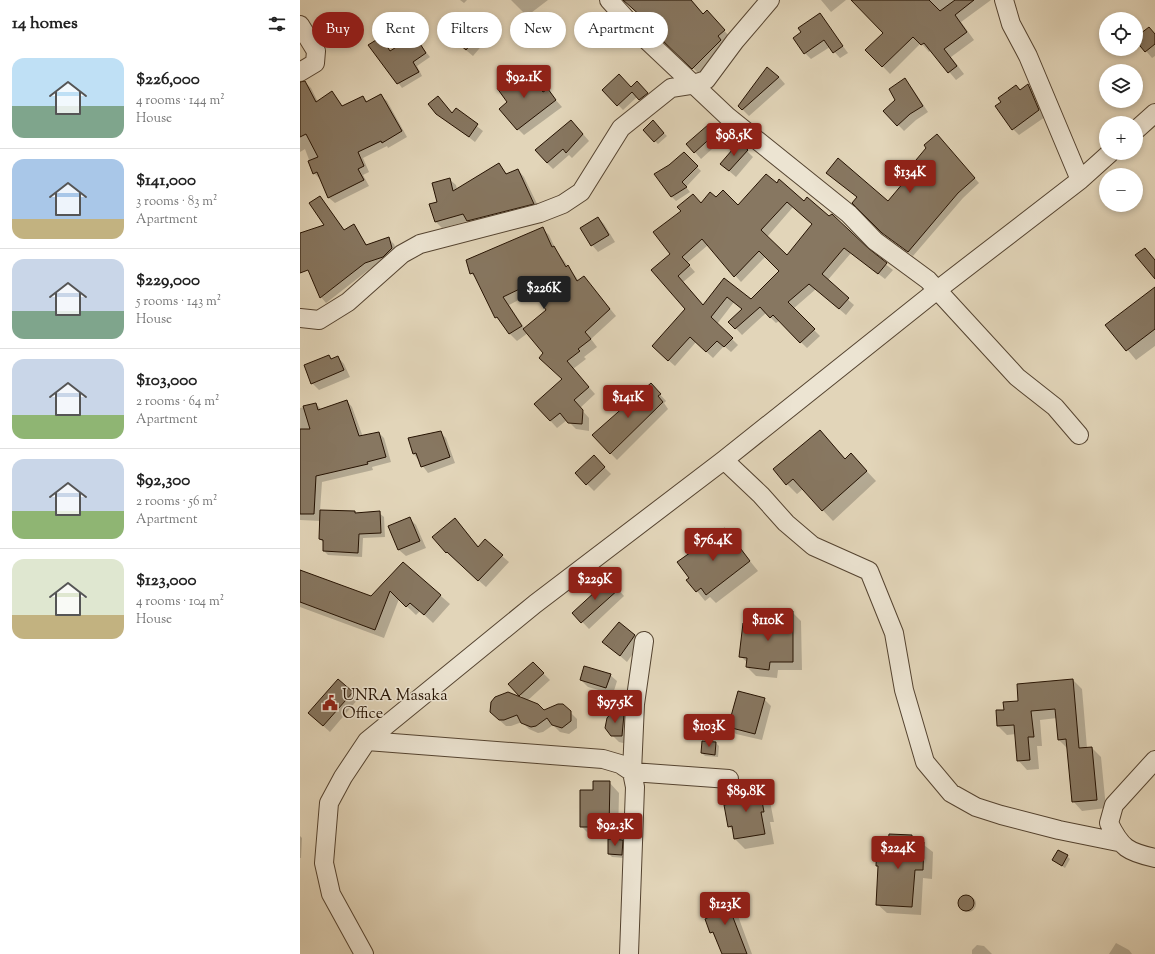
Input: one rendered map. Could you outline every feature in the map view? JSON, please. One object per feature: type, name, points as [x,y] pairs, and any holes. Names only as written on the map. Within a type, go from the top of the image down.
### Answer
[{"type":"street","points":[[609,0],[638,32],[727,116],[849,214],[875,241],[928,280],[936,291],[1017,377],[1055,407],[1079,435]]},
{"type":"street","points":[[300,318],[319,320],[353,298],[402,254],[420,244],[540,213],[563,204],[581,192],[621,128],[671,88],[706,80],[735,40],[770,0]]},
{"type":"street","points":[[1004,0],[1011,24],[1028,56],[1080,180]]},
{"type":"street","points":[[300,25],[316,52],[315,63],[300,72]]},
{"type":"street","points":[[1143,124],[1155,113]]},
{"type":"street","points":[[364,954],[331,894],[324,863],[329,803],[343,777],[367,741],[535,604],[724,460],[936,291],[1080,180],[1102,160]]},
{"type":"street","points":[[724,460],[762,495],[786,524],[813,546],[868,571],[894,633],[904,690],[925,762],[950,793],[976,807],[1001,815],[1059,830],[1118,842],[1137,854],[1155,858]]},
{"type":"street","points":[[629,954],[635,787],[632,772],[635,704],[644,641]]},
{"type":"street","points":[[367,741],[603,759],[620,764],[632,772],[729,779]]},
{"type":"street","points":[[1118,842],[1109,823],[1114,805],[1155,760]]},
{"type":"building","points":[[623,0],[691,0],[703,14],[707,10],[725,30],[718,36],[721,40],[692,69],[668,46],[668,12],[636,12]]},
{"type":"building","points":[[851,0],[929,0],[940,11],[955,0],[974,0],[955,15],[967,32],[944,49],[957,66],[948,73],[924,43],[921,45],[913,37],[882,67],[865,50],[883,33]]},
{"type":"building","points":[[820,13],[843,46],[833,53],[824,40],[804,54],[793,38],[801,32],[798,28]]},
{"type":"building","points":[[1149,27],[1155,34],[1155,44],[1145,52],[1143,50],[1143,32]]},
{"type":"building","points":[[372,43],[372,48],[388,48],[390,51],[395,48],[423,48],[426,53],[413,62],[419,72],[397,84],[368,45]]},
{"type":"building","points":[[767,67],[779,77],[742,110],[738,106]]},
{"type":"building","points":[[526,68],[543,92],[548,89],[556,100],[517,130],[499,109],[507,102],[497,88]]},
{"type":"building","points":[[619,74],[631,87],[637,81],[648,93],[639,100],[632,92],[617,106],[602,90]]},
{"type":"building","points":[[905,78],[923,106],[910,114],[897,126],[883,111],[895,100],[889,89]]},
{"type":"building","points":[[305,81],[316,102],[332,91],[342,106],[363,96],[366,102],[381,94],[402,131],[382,143],[381,141],[358,152],[364,166],[358,169],[364,180],[328,198],[317,172],[313,174],[308,161],[318,157],[306,134],[300,137],[300,82]]},
{"type":"building","points":[[1028,84],[1039,110],[1012,130],[995,106],[1001,102],[998,98],[1016,85],[1020,90]]},
{"type":"building","points":[[438,96],[452,113],[456,108],[478,124],[469,137],[436,114],[428,104]]},
{"type":"building","points":[[571,120],[583,134],[566,153],[563,149],[547,163],[535,150]]},
{"type":"building","points":[[653,120],[664,133],[654,142],[643,130]]},
{"type":"building","points":[[709,124],[717,132],[694,153],[686,144]]},
{"type":"building","points":[[937,134],[975,178],[958,193],[908,252],[882,233],[852,203],[857,197],[826,173],[838,158],[888,201],[920,163],[916,160],[926,148],[924,145]]},
{"type":"building","points":[[739,142],[748,150],[729,171],[720,164]]},
{"type":"building","points":[[684,152],[698,166],[682,182],[687,187],[671,197],[654,174],[669,165]]},
{"type":"building","points":[[499,163],[506,174],[518,169],[534,204],[467,221],[463,214],[435,222],[429,204],[437,202],[432,183],[450,178],[453,191]]},
{"type":"building","points":[[766,174],[777,183],[779,179],[804,201],[807,197],[829,216],[832,214],[868,248],[887,263],[878,274],[844,248],[822,274],[849,298],[839,309],[809,284],[788,302],[815,329],[800,343],[773,315],[770,318],[760,307],[735,329],[728,322],[742,309],[727,297],[711,317],[733,338],[724,347],[717,341],[706,352],[690,337],[668,361],[652,346],[685,309],[651,270],[670,254],[653,232],[681,211],[677,207],[693,194],[701,203],[710,192],[716,197],[723,190],[738,205]],"holes":[[[787,202],[812,224],[787,255],[761,230]],[[702,239],[734,277],[759,251],[779,271],[751,299],[724,278],[703,305],[678,276],[690,265],[682,257]]]},
{"type":"building","points":[[320,196],[344,230],[354,224],[366,245],[389,237],[392,248],[383,257],[365,263],[320,298],[308,270],[300,273],[300,233],[324,225],[309,203]]},
{"type":"building","points":[[598,217],[609,235],[591,246],[580,228]]},
{"type":"building","points":[[543,227],[552,247],[554,246],[566,267],[568,265],[577,281],[584,276],[610,309],[585,332],[591,339],[578,349],[580,351],[567,361],[589,387],[574,400],[583,410],[582,424],[568,423],[560,413],[550,421],[534,404],[562,379],[539,358],[543,353],[523,329],[546,310],[530,284],[503,297],[522,326],[509,334],[497,317],[495,318],[473,273],[470,274],[466,260]]},
{"type":"building","points":[[1145,248],[1155,260],[1155,279],[1135,255]]},
{"type":"building","points":[[1155,287],[1155,329],[1126,351],[1105,325]]},
{"type":"building","points":[[329,355],[331,359],[338,356],[344,370],[311,384],[304,365]]},
{"type":"building","points":[[651,383],[661,394],[658,396],[663,402],[610,454],[592,435]]},
{"type":"building","points":[[347,400],[359,436],[379,432],[386,457],[367,462],[368,464],[316,476],[314,514],[300,514],[300,429],[310,429],[303,406],[316,403],[318,410]]},
{"type":"building","points":[[820,430],[845,459],[851,453],[867,471],[822,511],[793,479],[786,485],[773,469]]},
{"type":"building","points":[[441,431],[450,457],[421,467],[416,453],[413,454],[408,438]]},
{"type":"building","points":[[594,455],[605,467],[586,485],[575,473]]},
{"type":"building","points":[[320,510],[355,511],[355,513],[380,511],[381,533],[359,534],[358,553],[323,551],[323,540],[319,539]]},
{"type":"building","points":[[410,517],[420,541],[398,550],[388,526]]},
{"type":"building","points":[[455,518],[478,547],[485,539],[503,555],[478,581],[447,552],[446,553],[432,537]]},
{"type":"building","points":[[725,528],[750,561],[706,595],[701,588],[696,592],[686,580],[689,578],[677,562]]},
{"type":"building","points":[[403,562],[441,595],[424,615],[410,603],[406,607],[390,591],[375,630],[300,602],[300,570],[371,596]]},
{"type":"building","points":[[609,579],[619,589],[581,623],[572,613]]},
{"type":"building","points":[[777,611],[793,611],[793,662],[770,662],[769,670],[746,667],[747,658],[739,657],[743,623],[777,627]]},
{"type":"building","points":[[619,622],[635,635],[620,656],[602,642]]},
{"type":"building","points":[[533,662],[544,673],[519,696],[508,684]]},
{"type":"building","points":[[584,666],[611,674],[606,688],[580,680]]},
{"type":"building","name":"UNRA Masaka Office","points":[[338,679],[353,692],[323,726],[308,713]]},
{"type":"building","points":[[1073,679],[1079,748],[1092,747],[1097,800],[1072,802],[1066,739],[1058,740],[1055,709],[1031,711],[1034,737],[1028,737],[1030,760],[1017,761],[1014,725],[997,726],[996,710],[1004,710],[1003,702],[1018,701],[1017,684]]},
{"type":"building","points":[[738,691],[765,698],[755,734],[728,727]]},
{"type":"building","points":[[508,692],[538,704],[544,710],[558,704],[563,704],[571,711],[571,721],[562,728],[552,725],[547,718],[536,726],[531,727],[521,723],[517,715],[504,720],[499,720],[490,712],[491,702],[495,697]]},
{"type":"building","points":[[612,712],[624,714],[622,736],[611,736],[605,728],[607,718]]},
{"type":"building","points":[[702,741],[716,742],[715,755],[701,753]]},
{"type":"building","points":[[593,781],[610,781],[609,827],[580,827],[580,790],[593,790]]},
{"type":"building","points":[[759,785],[764,812],[761,812],[765,834],[734,839],[732,826],[728,827],[724,805],[735,803],[732,789]]},
{"type":"building","points":[[889,834],[912,835],[912,842],[924,842],[923,870],[915,870],[912,907],[876,905],[878,866],[876,866],[877,843],[888,843]]},
{"type":"building","points":[[608,839],[623,840],[622,855],[608,854]]},
{"type":"building","points":[[1058,850],[1068,855],[1062,866],[1052,860]]},
{"type":"building","points":[[730,893],[735,905],[729,907],[747,954],[722,954],[713,932],[710,933],[705,919],[711,916],[706,901]]},
{"type":"building","points":[[966,895],[973,900],[974,903],[969,910],[966,911],[959,906],[958,903],[963,896]]},
{"type":"place","name":"UNRA Masaka Office","points":[[330,703]]}]
